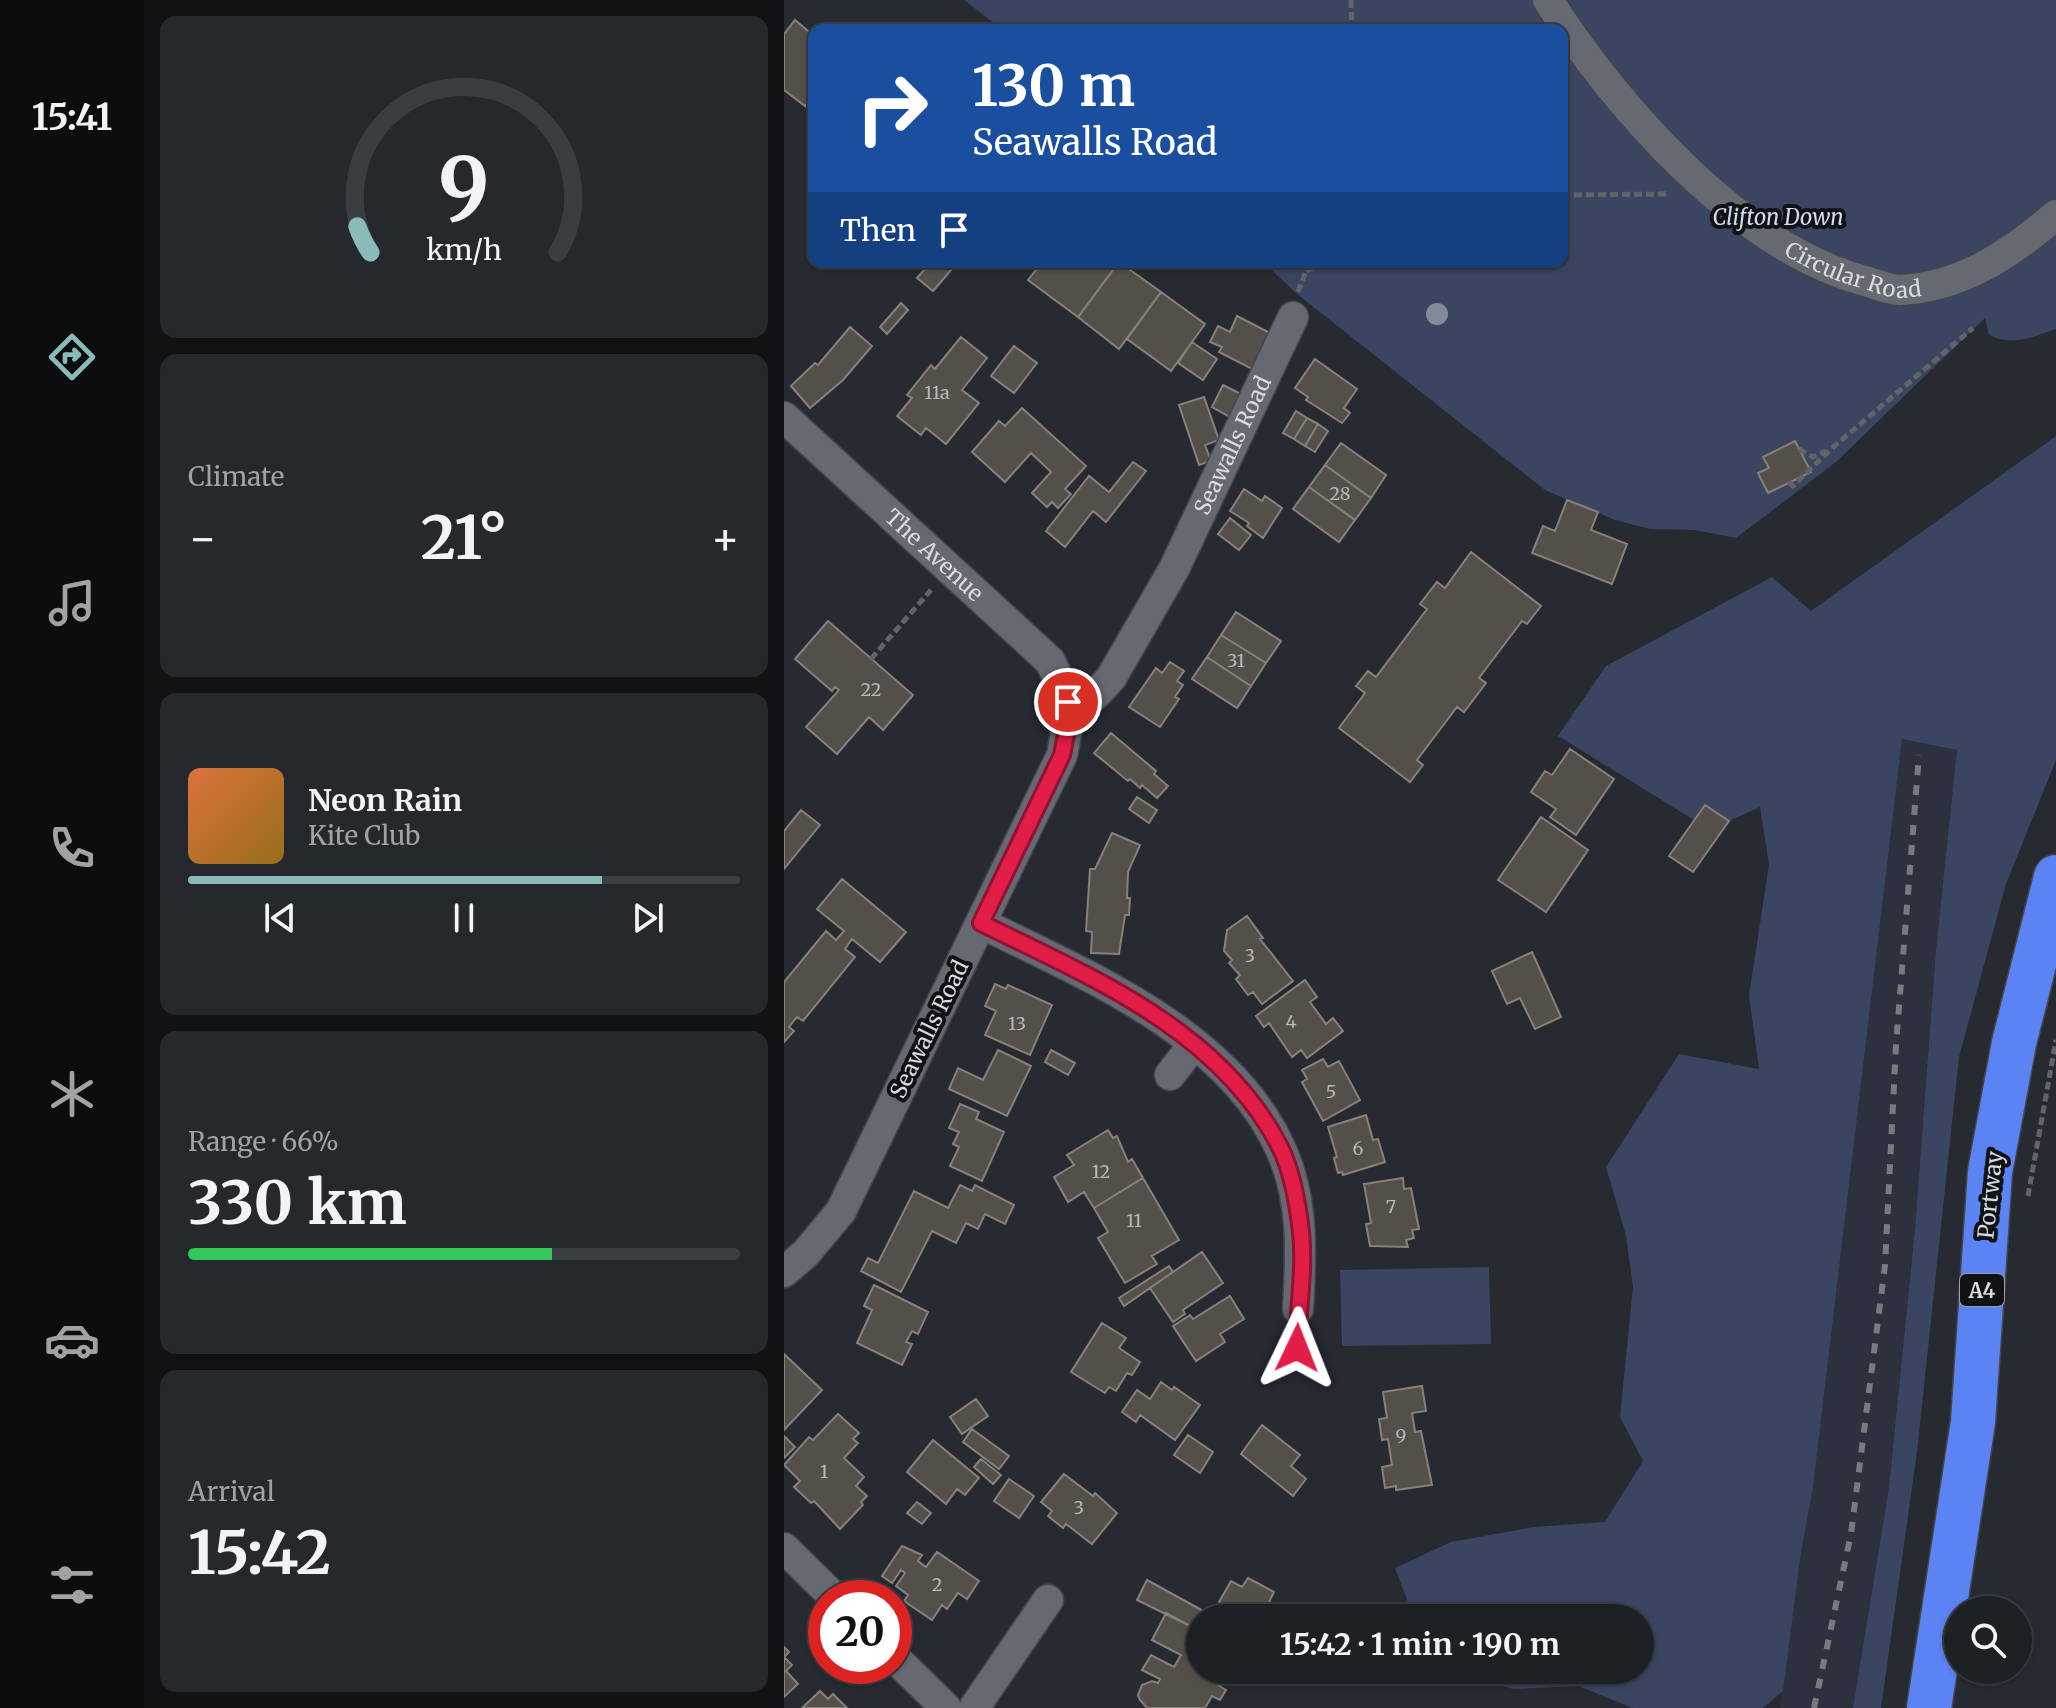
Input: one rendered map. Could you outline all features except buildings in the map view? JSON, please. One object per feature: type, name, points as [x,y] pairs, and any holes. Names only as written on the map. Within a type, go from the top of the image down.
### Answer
[{"type":"highway","name":"Portway","points":[[1929,1708],[1973,1422],[1990,1172],[2014,1043],[2056,877]]},
{"type":"street","name":"Circular Road","points":[[1548,0],[1563,24]]},
{"type":"street","name":"Circular Road","points":[[1568,31],[1580,50],[1668,153],[1767,237],[1834,273],[1897,290],[1944,284],[1977,271],[2023,243],[2056,215]]},
{"type":"street","name":"Seawalls Road","points":[[784,1272],[806,1253],[841,1211],[1062,755],[1068,724],[1068,702],[1095,695],[1111,678],[1174,569],[1293,317]]},
{"type":"street","name":"The Avenue","points":[[784,417],[1050,661],[1068,702]]},
{"type":"street","points":[[981,923],[1151,1011],[1194,1044],[1247,1093],[1283,1152],[1294,1194],[1301,1235],[1298,1309]]},
{"type":"street","points":[[1170,1075],[1194,1044]]},
{"type":"street","points":[[784,1548],[817,1580]]},
{"type":"street","points":[[974,1708],[1048,1600]]},
{"type":"street","points":[[912,1675],[946,1708]]},
{"type":"lane","points":[[1297,1348],[1298,1309]]},
{"type":"path","points":[[1351,0],[1352,24]]},
{"type":"path","points":[[1568,195],[1677,194]]},
{"type":"path","points":[[1306,271],[1313,268]]},
{"type":"path","points":[[1789,482],[1793,486],[1831,449],[1973,328]]},
{"type":"path","points":[[1799,449],[1813,457],[1831,449]]},
{"type":"path","points":[[871,659],[950,569]]},
{"type":"shaded area","points":[[1902,738],[1957,750],[1936,950],[1915,1229],[1889,1487],[1853,1708],[1780,1708],[1813,1487]]},
{"type":"green space","name":"Clifton Down","points":[[964,0],[2056,0],[2056,329],[2022,340],[1998,339],[1989,335],[1985,318],[1836,462],[1736,538],[1695,530],[1650,529],[1615,520],[1545,490],[1297,294],[1269,268],[1568,268],[1568,24],[995,24]]},
{"type":"green space","points":[[2056,436],[2056,760],[2006,884],[1959,1057],[1917,1452],[1881,1708],[1853,1708],[1889,1487],[1915,1229],[1936,950],[1957,750],[1902,739],[1813,1487],[1783,1691],[1763,1708],[1633,1708],[1578,1686],[1513,1689],[1496,1684],[1654,1684],[1654,1604],[1409,1604],[1395,1568],[1451,1542],[1534,1527],[1605,1522],[1643,1461],[1620,1417],[1633,1287],[1626,1236],[1606,1167],[1679,1054],[1759,1069],[1749,995],[1769,865],[1760,807],[1729,821],[1705,805],[1694,820],[1558,736],[1606,666],[1772,577],[1811,611]]},
{"type":"green space","points":[[1489,1267],[1491,1344],[1342,1346],[1340,1270]]},
{"type":"railway","points":[[1814,1708],[1851,1534],[1885,1265],[1896,1045],[1919,755]]},
{"type":"route","points":[[1068,702],[1068,724],[1062,755],[981,923],[1151,1011],[1194,1044],[1247,1093],[1283,1152],[1294,1194],[1301,1235],[1297,1348]]}]
